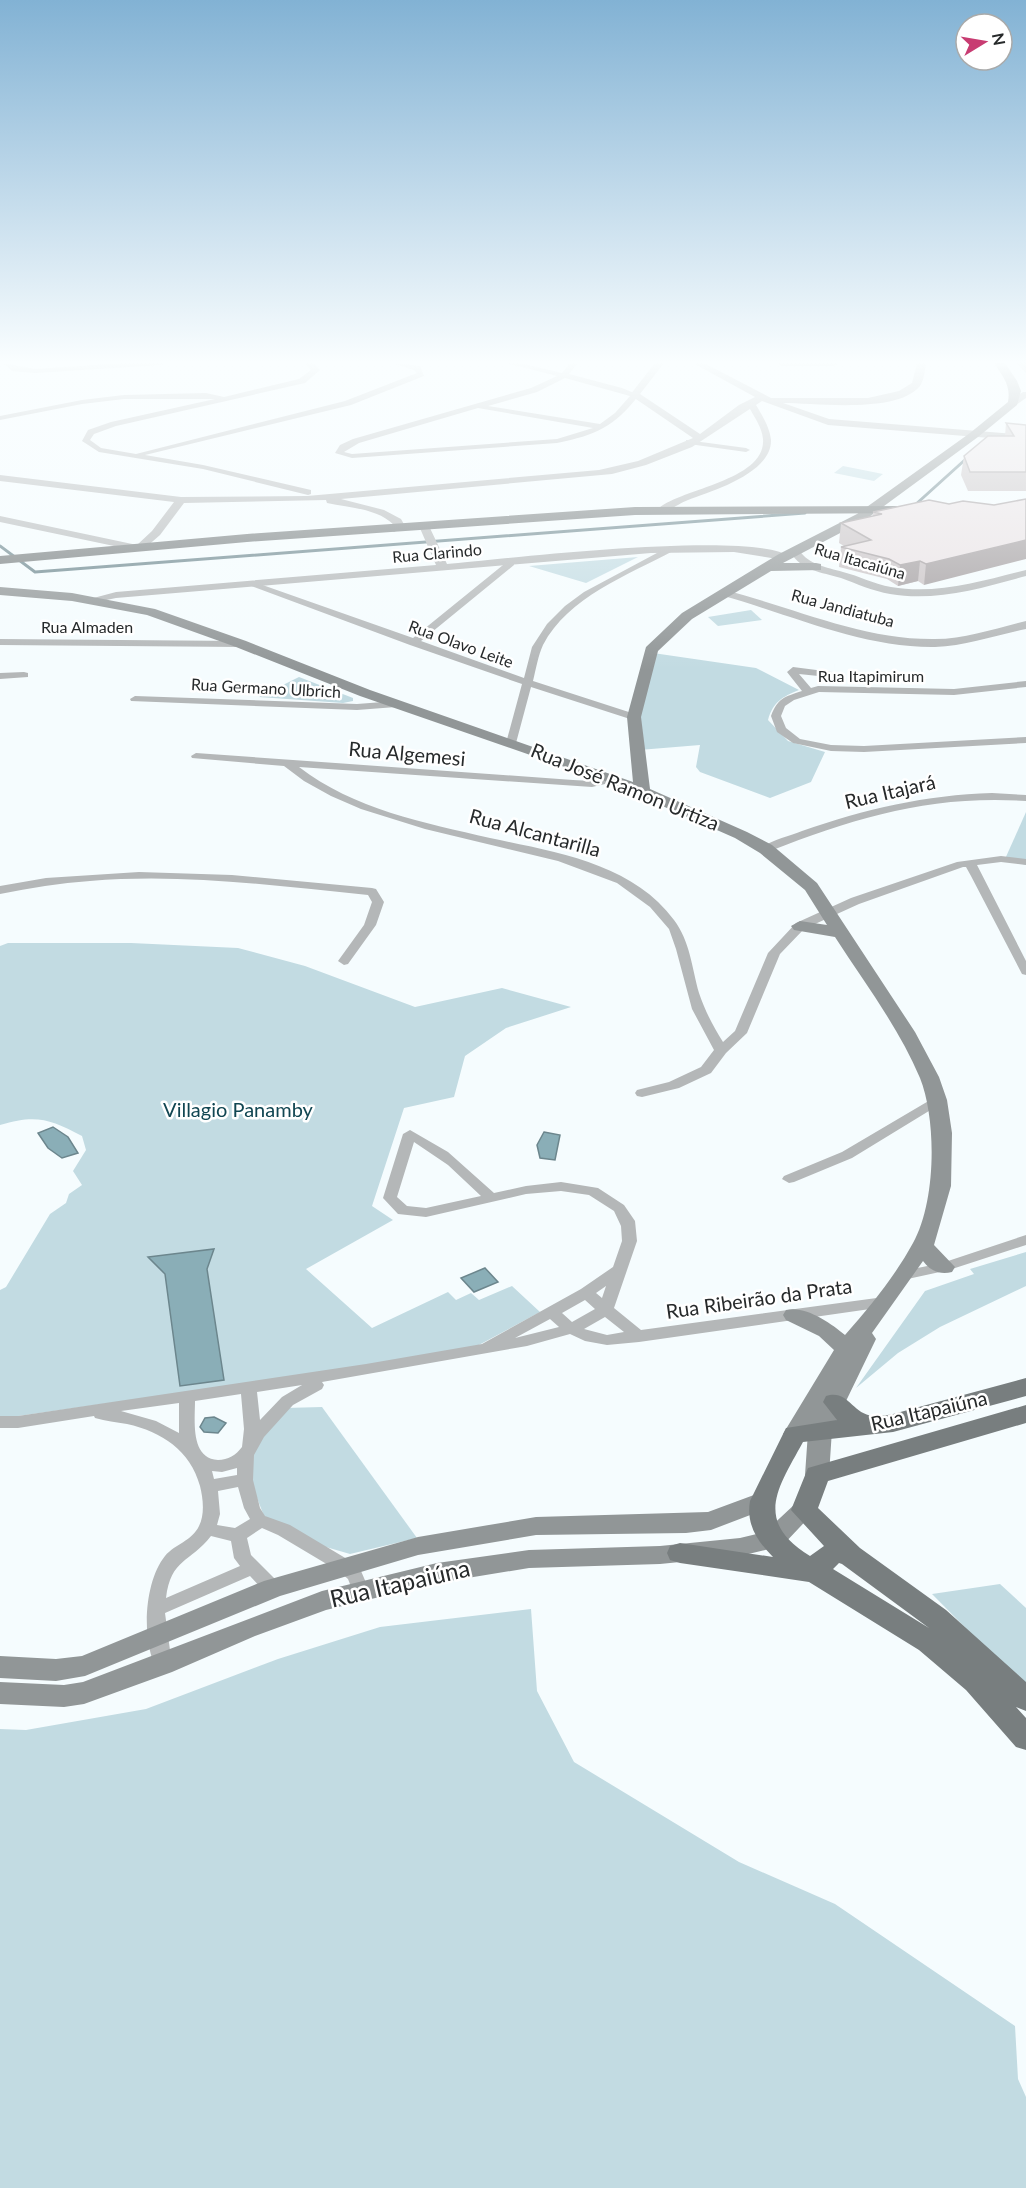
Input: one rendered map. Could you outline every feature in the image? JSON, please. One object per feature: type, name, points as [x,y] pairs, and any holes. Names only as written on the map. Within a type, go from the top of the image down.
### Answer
[{"type":"main road","points":[[0,560],[91,544],[137,547],[664,508],[876,507],[910,504],[946,465]]},
{"type":"main road","points":[[397,526],[424,526],[664,508],[698,500],[876,507],[910,504]]},
{"type":"main road","points":[[642,790],[634,717],[651,650],[687,616],[789,555],[876,507]]},
{"type":"main road","points":[[769,567],[816,567]]},
{"type":"main road","name":"Rua José Ramon Urtiza","points":[[0,591],[92,600],[150,612],[241,644],[295,667],[396,704],[614,779],[708,818],[766,849],[811,887],[843,933],[918,1053],[937,1100],[942,1133],[941,1186],[923,1246],[880,1309],[846,1348],[808,1432],[817,1475]]},
{"type":"main road","points":[[614,779],[637,754]]},
{"type":"main road","points":[[800,926],[843,933]]},
{"type":"main road","points":[[923,1246],[934,1261],[944,1267]]},
{"type":"main road","name":"Rua José Ramon Urtiza","points":[[762,1501],[808,1432],[835,1402],[880,1309]]},
{"type":"main road","points":[[794,1315],[827,1331],[846,1348]]},
{"type":"main road","name":"Rua Itapaiúna","points":[[808,1432],[905,1420],[1026,1388]]},
{"type":"main road","points":[[835,1402],[848,1416],[869,1426]]},
{"type":"main road","points":[[969,1402],[974,1413],[994,1422]]},
{"type":"main road","name":"Rua Itapaiúna","points":[[817,1475],[1026,1414]]},
{"type":"main road","points":[[817,1475],[804,1510],[850,1554],[936,1618],[1026,1699]]},
{"type":"main road","points":[[762,1501],[762,1522],[772,1539],[790,1557],[929,1642],[976,1682],[1026,1738]]},
{"type":"main road","name":"Rua Itapaiúna","points":[[0,1667],[56,1670],[85,1666],[156,1622],[418,1545],[503,1530],[564,1524],[654,1526],[711,1521],[762,1501]]},
{"type":"main road","name":"Rua Itapaiúna","points":[[0,1693],[64,1696],[84,1693],[163,1665],[257,1625],[322,1601],[437,1573],[529,1559],[723,1550],[772,1539],[804,1510]]},
{"type":"main road","points":[[818,1576],[821,1560],[836,1552],[850,1554]]},
{"type":"main road","points":[[680,1553],[818,1576]]},
{"type":"street","points":[[193,465],[323,496],[371,510],[395,518],[397,526]]},
{"type":"street","points":[[0,478],[181,500],[323,496],[613,471],[636,465]]},
{"type":"street","points":[[698,500],[753,465]]},
{"type":"street","points":[[268,484],[290,496]]},
{"type":"street","points":[[137,547],[156,533],[181,500]]},
{"type":"street","points":[[371,510],[375,518],[371,529]]},
{"type":"street","points":[[0,519],[91,544]]},
{"type":"street","points":[[424,526],[444,569]]},
{"type":"street","points":[[156,533],[168,544]]},
{"type":"street","name":"Rua Clarindo","points":[[92,600],[116,595],[670,549],[745,548],[789,555]]},
{"type":"street","points":[[511,742],[526,682],[540,640],[568,608],[586,594],[670,549]]},
{"type":"street","name":"Rua Itacaiúna","points":[[789,555],[816,567],[889,590],[913,593],[977,585],[1026,573]]},
{"type":"street","points":[[413,643],[511,564]]},
{"type":"street","points":[[279,595],[279,587],[283,582]]},
{"type":"street","name":"Rua Olavo Leite","points":[[251,585],[526,682],[634,717]]},
{"type":"street","name":"Rua Jandiatuba","points":[[730,590],[759,602],[862,634],[916,642],[957,640],[1026,625]]},
{"type":"street","name":"Rua Almaden","points":[[174,642],[211,633]]},
{"type":"street","name":"Rua Almaden","points":[[0,642],[241,644]]},
{"type":"street","points":[[808,691],[793,670],[828,674]]},
{"type":"street","points":[[0,676],[24,675]]},
{"type":"street","name":"Rua Itapimirum","points":[[1026,684],[954,692],[808,691],[781,704],[776,716],[781,730],[797,741],[811,745],[864,749],[1026,740]]},
{"type":"street","name":"Rua Germano Ulbrich","points":[[135,699],[357,707],[396,704]]},
{"type":"street","name":"Rua Algemesi","points":[[196,756],[573,783],[592,784],[614,779]]},
{"type":"street","name":"Rua Alcantarilla","points":[[285,761],[314,784],[350,800],[425,825],[577,861],[614,876],[635,888],[671,922],[696,1004],[721,1050]]},
{"type":"street","name":"Rua Itajará","points":[[766,849],[877,810],[910,802],[955,796],[1026,798]]},
{"type":"street","points":[[642,1093],[691,1078],[706,1070],[721,1050],[741,1033],[774,952],[800,926],[829,912],[969,862],[1001,859],[1026,862]]},
{"type":"street","points":[[969,862],[999,914],[1007,938],[1026,971]]},
{"type":"street","points":[[0,890],[67,879],[205,875],[372,892],[378,902],[370,925],[344,961]]},
{"type":"street","points":[[789,1179],[819,1170],[850,1154],[937,1100]]},
{"type":"street","points":[[0,1422],[18,1422],[338,1376],[482,1349],[570,1330],[606,1308],[628,1248],[631,1229],[626,1217],[603,1196],[584,1189],[564,1186],[538,1187],[423,1215],[399,1210],[390,1198],[410,1134],[450,1159],[470,1175],[490,1197]]},
{"type":"street","points":[[903,1275],[944,1267],[1026,1240]]},
{"type":"street","points":[[482,1349],[586,1293],[619,1269]]},
{"type":"street","points":[[586,1293],[639,1337]]},
{"type":"street","name":"Rua Ribeirão da Prata","points":[[570,1330],[595,1339],[639,1337],[794,1315],[880,1309]]},
{"type":"street","points":[[552,1311],[570,1330]]},
{"type":"street","points":[[85,1411],[147,1422],[171,1434],[196,1455],[217,1467],[235,1462],[249,1448],[271,1415],[300,1391],[338,1376]]},
{"type":"street","points":[[249,1389],[249,1448],[246,1480],[252,1508],[259,1520],[284,1530],[346,1567],[355,1576],[361,1592]]},
{"type":"street","points":[[163,1665],[156,1622],[157,1591],[167,1566],[176,1554],[196,1542],[208,1528],[212,1511],[210,1486],[188,1431],[187,1397]]},
{"type":"street","points":[[210,1486],[246,1480]]},
{"type":"street","points":[[239,1541],[259,1520]]},
{"type":"street","points":[[208,1528],[220,1535],[239,1541]]},
{"type":"street","points":[[239,1541],[243,1558],[273,1588]]},
{"type":"street","points":[[156,1622],[252,1568]]},
{"type":"green space","points":[[843,466],[883,474],[874,481],[834,473]]},
{"type":"green space","points":[[638,557],[586,583],[529,566]]},
{"type":"green space","points":[[751,610],[762,620],[718,626],[708,617]]},
{"type":"green space","points":[[653,653],[756,668],[799,690],[779,701],[768,720],[788,741],[825,752],[811,782],[770,798],[700,772],[696,767],[700,745],[639,750],[638,722]]},
{"type":"green space","points":[[299,677],[353,698],[353,701],[343,703],[259,697]]},
{"type":"green space","points":[[1026,812],[1026,865],[1005,859]]},
{"type":"green space","name":"Villagio Panamby","points":[[8,943],[131,943],[238,948],[305,966],[415,1007],[502,988],[571,1007],[506,1028],[465,1056],[454,1097],[404,1108],[372,1206],[393,1220],[306,1269],[372,1328],[448,1292],[456,1300],[471,1293],[479,1300],[512,1286],[540,1312],[477,1346],[335,1371],[4,1418],[0,1416],[0,1290],[6,1287],[50,1214],[66,1203],[69,1194],[82,1185],[73,1171],[86,1150],[82,1136],[51,1122],[33,1119],[0,1125],[0,946]]},
{"type":"green space","points":[[1026,1252],[1026,1286],[940,1327],[898,1353],[856,1388],[925,1291],[974,1274],[970,1269]]},
{"type":"green space","points":[[322,1407],[417,1538],[350,1554],[319,1545],[264,1516],[250,1480],[250,1453],[285,1408]]},
{"type":"green space","points":[[1000,1584],[1026,1608],[1026,1689],[932,1594]]},
{"type":"green space","points":[[531,1609],[537,1691],[574,1762],[739,1862],[835,1904],[1015,2026],[1018,2079],[1026,2097],[1026,2188],[0,2188],[0,1729],[26,1730],[146,1709],[278,1659],[380,1627]]},
{"type":"shaded area","points":[[53,1127],[68,1137],[78,1153],[62,1158],[48,1148],[38,1133]]},
{"type":"shaded area","points":[[544,1132],[560,1135],[555,1160],[540,1158],[537,1145]]},
{"type":"shaded area","points":[[214,1249],[207,1269],[224,1380],[180,1386],[165,1274],[148,1257]]},
{"type":"shaded area","points":[[485,1268],[498,1282],[474,1292],[461,1278]]},
{"type":"shaded area","points":[[214,1417],[226,1423],[218,1433],[204,1432],[200,1427],[205,1418]]},
{"type":"building","points":[[967,465],[1026,465],[1026,472],[970,472]]},
{"type":"building","points":[[1026,499],[1026,540],[926,564],[920,561],[900,565],[889,559],[841,547],[871,540],[841,523],[882,514],[873,512],[929,500],[949,504],[963,501],[994,505]]},
{"type":"waterway","points":[[915,505],[959,465]]},
{"type":"waterway","points":[[0,546],[35,572],[805,513]]}]
